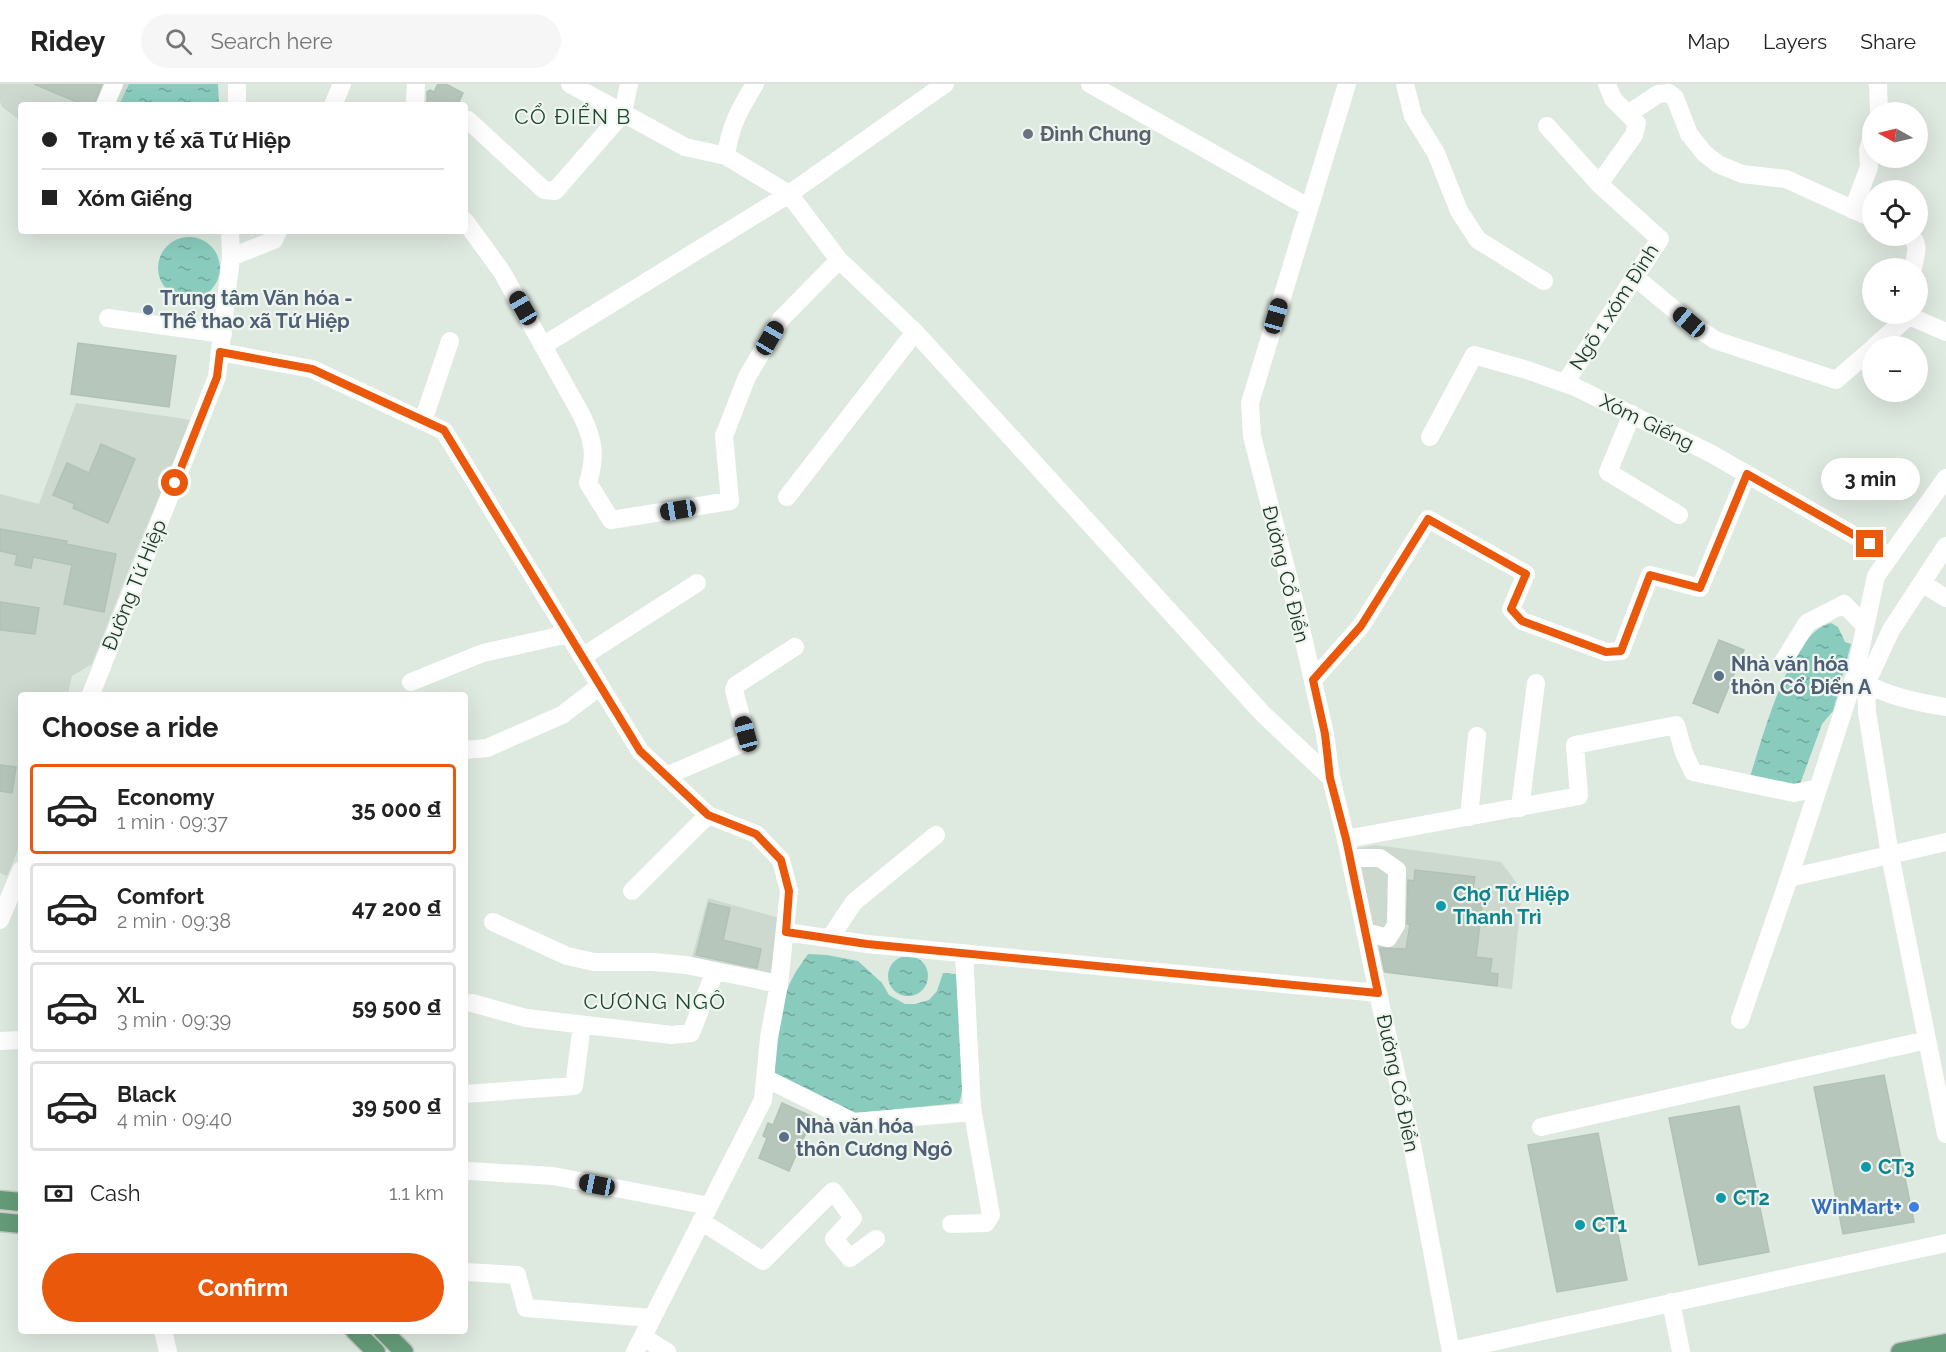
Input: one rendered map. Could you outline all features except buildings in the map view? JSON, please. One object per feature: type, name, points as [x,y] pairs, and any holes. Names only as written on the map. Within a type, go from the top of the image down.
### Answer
[{"type":"main road","points":[[0,1200],[18,1202]]},
{"type":"main road","points":[[0,1222],[18,1224]]},
{"type":"main road","points":[[358,1334],[376,1352]]},
{"type":"main road","points":[[386,1334],[404,1352]]},
{"type":"main road","points":[[1900,1352],[1946,1343]]},
{"type":"street","points":[[106,102],[114,84]]},
{"type":"street","points":[[237,84],[237,102]]},
{"type":"street","points":[[334,102],[342,84]]},
{"type":"street","points":[[415,102],[416,84]]},
{"type":"street","points":[[570,84],[685,147],[726,156],[789,194],[839,260],[915,332],[1263,714],[1330,778]]},
{"type":"street","points":[[468,120],[544,190],[555,191],[623,113],[629,84]]},
{"type":"street","points":[[726,156],[729,134],[754,84]]},
{"type":"street","points":[[544,345],[789,194],[945,84]]},
{"type":"street","points":[[1090,84],[1308,207]]},
{"type":"street","name":"Đường Cổ Điển","points":[[1347,84],[1250,403],[1252,436],[1325,734],[1330,778],[1346,839],[1412,1144],[1451,1352]]},
{"type":"street","points":[[1405,84],[1413,116],[1436,153],[1459,211],[1478,240],[1544,281]]},
{"type":"street","points":[[1599,184],[1634,135],[1636,123],[1613,99],[1607,84]]},
{"type":"street","points":[[1878,84],[1879,102]]},
{"type":"street","points":[[1628,114],[1658,94],[1669,93],[1676,98],[1689,134],[1704,153],[1718,164],[1742,174],[1786,179],[1862,214]]},
{"type":"street","name":"Ngõ 1 xóm Đình","points":[[1547,126],[1599,184],[1660,239],[1565,383]]},
{"type":"street","points":[[1853,210],[1869,168]]},
{"type":"street","points":[[468,225],[502,272],[590,431],[594,462],[588,483],[611,520],[730,501],[724,436],[747,377],[781,319],[839,260]]},
{"type":"street","name":"Đường Tứ Hiệp","points":[[92,692],[217,377],[231,257],[230,234]]},
{"type":"street","points":[[231,257],[274,240],[277,234]]},
{"type":"street","points":[[1635,277],[1689,322],[1715,340],[1836,380],[1862,358]]},
{"type":"street","points":[[108,318],[221,343],[312,369],[444,430],[640,751],[708,815],[756,834],[781,860],[789,891],[786,932],[763,1100],[639,1345],[667,1352]]},
{"type":"street","points":[[1886,336],[1899,324]]},
{"type":"street","points":[[1928,324],[1946,332]]},
{"type":"street","points":[[787,496],[915,332]]},
{"type":"street","points":[[423,421],[450,341]]},
{"type":"street","name":"Xóm Giếng","points":[[1430,437],[1474,355],[1565,383],[1632,414],[1710,453],[1890,556]]},
{"type":"street","points":[[1632,414],[1608,472],[1679,515]]},
{"type":"street","points":[[1313,680],[1361,626],[1428,519],[1526,574],[1511,609],[1522,621],[1606,652],[1621,651],[1650,575],[1700,588],[1747,474]]},
{"type":"street","points":[[1946,478],[1876,576],[1865,626],[1860,679],[1890,855],[1946,1134]]},
{"type":"street","points":[[1740,1020],[1818,788],[1860,679],[1946,546]]},
{"type":"street","points":[[582,657],[697,583]]},
{"type":"street","points":[[1922,583],[1946,598]]},
{"type":"street","points":[[1783,662],[1807,623],[1844,604],[1865,626]]},
{"type":"street","points":[[411,682],[483,653],[568,634]]},
{"type":"street","points":[[666,776],[745,742],[746,734],[734,690],[736,685],[795,646]]},
{"type":"street","points":[[1860,679],[1922,703],[1946,707]]},
{"type":"street","points":[[1520,808],[1536,682]]},
{"type":"street","points":[[468,750],[487,748],[562,716],[600,687]]},
{"type":"street","points":[[1346,839],[1579,796],[1575,745],[1676,726],[1684,753],[1693,772],[1794,793],[1818,788]]},
{"type":"street","points":[[1469,818],[1477,736]]},
{"type":"street","points":[[632,891],[708,815]]},
{"type":"street","points":[[830,938],[854,902],[936,835]]},
{"type":"street","points":[[1789,878],[1946,842]]},
{"type":"street","points":[[1350,858],[1380,858],[1397,870],[1396,925],[1388,938],[1365,932]]},
{"type":"street","points":[[0,920],[13,877]]},
{"type":"street","points":[[492,922],[567,956],[594,962],[653,962],[686,965],[779,984]]},
{"type":"street","points":[[786,932],[964,953],[1378,993]]},
{"type":"street","points":[[951,1224],[986,1223],[991,1215],[973,1112],[964,953]]},
{"type":"street","points":[[471,1003],[526,1018],[672,1035],[691,1033],[715,971]]},
{"type":"street","points":[[468,1094],[574,1086],[582,1025]]},
{"type":"street","points":[[0,1041],[18,1040]]},
{"type":"street","points":[[1541,1126],[1927,1040]]},
{"type":"street","points":[[765,1078],[854,1122],[973,1112]]},
{"type":"street","points":[[468,1171],[553,1176],[705,1214],[763,1261],[833,1191],[853,1218],[834,1239],[850,1258],[876,1239]]},
{"type":"street","points":[[1451,1352],[1946,1243]]},
{"type":"street","points":[[468,1272],[517,1275],[526,1308],[652,1318]]},
{"type":"street","points":[[1671,1302],[1681,1352]]},
{"type":"street","points":[[164,1334],[168,1352]]},
{"type":"shaded area","points":[[0,84],[129,84],[120,102],[18,102],[18,119],[2,107]]},
{"type":"shaded area","points":[[76,403],[192,420],[136,551],[92,664],[72,676],[68,692],[18,692],[18,850],[7,876],[0,873],[0,494],[39,504]]},
{"type":"shaded area","points":[[1376,845],[1501,862],[1522,890],[1512,989],[1376,971],[1351,849]]},
{"type":"shaded area","points":[[708,898],[783,919],[775,972],[769,974],[692,957]]},
{"type":"water","points":[[129,84],[218,84],[219,102],[120,102]]},
{"type":"water","points":[[189,237],[201,239],[211,246],[218,256],[220,268],[218,280],[211,290],[201,297],[189,299],[177,297],[167,290],[160,280],[158,268],[160,256],[167,246],[177,239]]},
{"type":"water","points":[[1831,623],[1838,627],[1845,642],[1851,644],[1833,711],[1822,724],[1800,784],[1793,789],[1749,780],[1769,716],[1790,667],[1802,646],[1816,631]]},
{"type":"water","points":[[808,954],[858,961],[882,983],[889,995],[905,1004],[929,1000],[937,991],[943,973],[956,974],[965,1056],[965,1073],[959,1103],[846,1114],[775,1074],[777,1038],[784,999],[794,976]]},
{"type":"water","points":[[908,956],[916,957],[922,962],[927,968],[927,984],[922,990],[916,995],[908,996],[900,995],[894,990],[889,984],[888,976],[889,968],[894,962],[900,957]]},
{"type":"place","name":"Đình Chung","points":[[1028,134]]},
{"type":"place","name":"Trung tâm Văn hóa - Thể thao xã Tứ Hiệp","points":[[148,310]]},
{"type":"place","name":"Nhà văn hóa thôn Cổ Điển A","points":[[1719,676]]},
{"type":"place","name":"Chợ Tứ Hiệp Thanh Trì","points":[[1441,906]]},
{"type":"place","name":"Nhà văn hóa thôn Cương Ngô","points":[[784,1137]]},
{"type":"place","name":"CT3","points":[[1866,1167]]},
{"type":"place","name":"CT2","points":[[1721,1198]]},
{"type":"place","name":"WinMart+","points":[[1914,1207]]},
{"type":"place","name":"CT1","points":[[1580,1225]]},
{"type":"district","name":"CỔ ĐIỂN B","points":[[573,116]]},
{"type":"district","name":"CƯƠNG NGÔ","points":[[655,1001]]},
{"type":"route","points":[[175,483],[217,377],[220,352],[312,369],[444,430],[640,751],[708,815],[756,834],[781,860],[789,891],[786,932],[867,944],[1378,993],[1346,839],[1330,778],[1325,734],[1313,680],[1361,626],[1428,519],[1526,574],[1511,609],[1522,621],[1606,652],[1621,651],[1650,575],[1700,588],[1747,474],[1870,544]]}]
